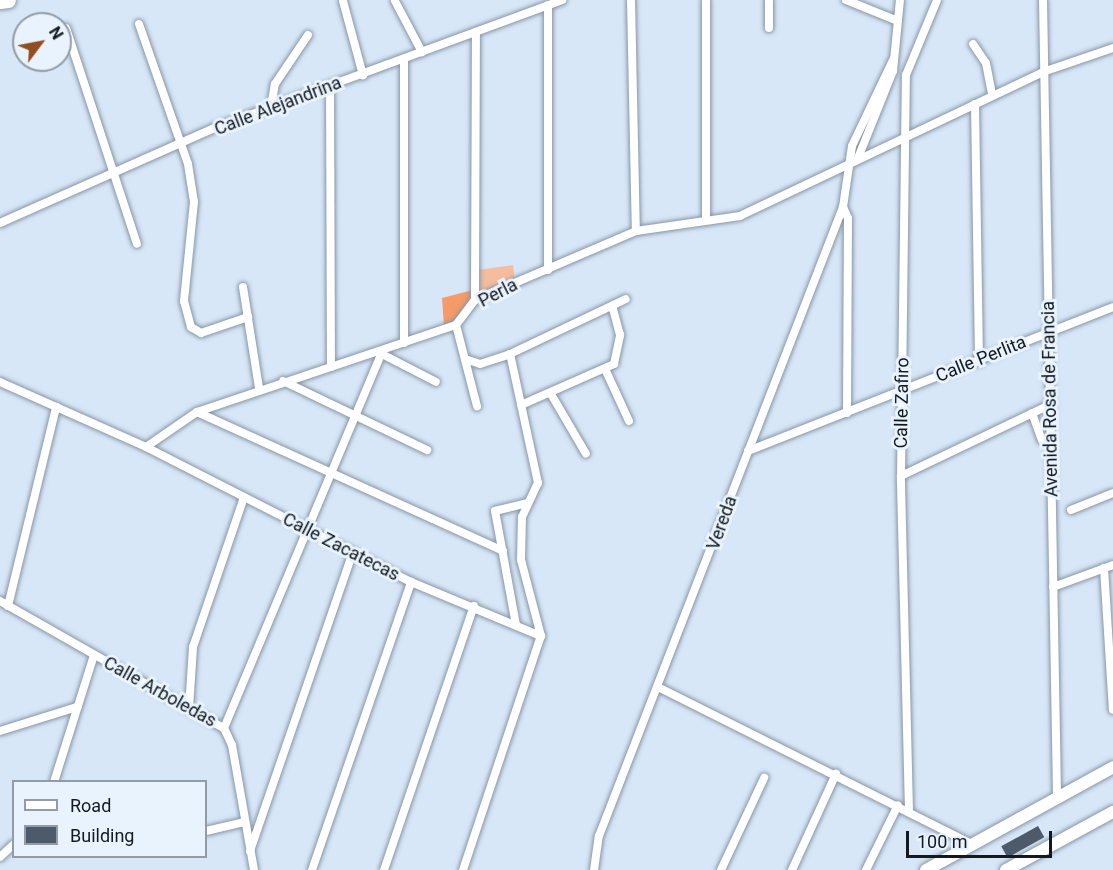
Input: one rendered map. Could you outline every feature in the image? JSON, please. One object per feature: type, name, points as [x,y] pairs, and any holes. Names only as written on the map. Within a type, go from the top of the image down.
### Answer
[{"type":"highway","points":[[0,1],[8,0]]},
{"type":"main road","points":[[926,870],[1113,767]]},
{"type":"main road","points":[[1014,869],[1113,812]]},
{"type":"street","name":"Calle Alejandrina","points":[[0,223],[271,108],[562,0]]},
{"type":"street","points":[[631,0],[636,231]]},
{"type":"street","points":[[706,0],[706,219]]},
{"type":"street","points":[[769,0],[769,28]]},
{"type":"street","points":[[846,0],[898,21]]},
{"type":"street","name":"Vereda","points":[[594,870],[599,836],[660,688],[748,451],[843,207],[848,174],[847,163],[893,60],[900,0]]},
{"type":"street","name":"Calle Zafiro","points":[[909,812],[901,476],[909,134],[906,75],[937,0]]},
{"type":"street","name":"Avenida Rosa de Francia","points":[[1043,0],[1057,798]]},
{"type":"street","points":[[343,1],[363,75]]},
{"type":"street","points":[[395,1],[422,52]]},
{"type":"street","points":[[548,6],[548,270]]},
{"type":"street","points":[[139,24],[183,145],[194,202],[183,301],[195,333],[248,317]]},
{"type":"street","points":[[475,300],[476,32]]},
{"type":"street","points":[[271,108],[275,84],[308,35]]},
{"type":"street","points":[[973,44],[987,63],[992,95]]},
{"type":"street","points":[[72,45],[117,174],[137,244]]},
{"type":"street","name":"Perla","points":[[456,325],[475,300],[636,231],[706,219],[740,216],[859,157],[1043,72],[1113,48]]},
{"type":"street","points":[[404,60],[404,343]]},
{"type":"street","points":[[889,69],[906,75]]},
{"type":"street","name":"Vereda","points":[[848,174],[859,157],[889,69]]},
{"type":"street","points":[[330,86],[331,367]]},
{"type":"street","points":[[975,104],[979,362]]},
{"type":"street","points":[[843,207],[848,219],[847,412]]},
{"type":"street","points":[[243,287],[259,388]]},
{"type":"street","points":[[465,359],[480,364],[510,354],[626,299]]},
{"type":"street","points":[[521,405],[606,371],[619,354],[612,306]]},
{"type":"street","name":"Calle Perlita","points":[[748,451],[979,362],[1113,307]]},
{"type":"street","points":[[146,447],[197,412],[259,388],[380,352],[456,325],[477,406]]},
{"type":"street","points":[[380,352],[436,382]]},
{"type":"street","points":[[224,728],[380,352]]},
{"type":"street","points":[[463,870],[541,636],[521,560],[528,503],[538,483],[510,354]]},
{"type":"street","points":[[606,371],[629,421]]},
{"type":"street","points":[[283,381],[354,413],[427,450]]},
{"type":"street","name":"Calle Zacatecas","points":[[0,382],[146,447],[411,582],[474,606],[541,636]]},
{"type":"street","points":[[551,393],[586,454]]},
{"type":"street","points":[[901,476],[1051,404]]},
{"type":"street","points":[[4,604],[56,407]]},
{"type":"street","points":[[197,412],[503,551]]},
{"type":"street","points":[[1032,414],[1042,440]]},
{"type":"street","points":[[1071,510],[1113,493]]},
{"type":"street","points":[[189,708],[194,647],[244,497]]},
{"type":"street","points":[[516,625],[495,512],[528,503]]},
{"type":"street","points":[[250,851],[353,552]]},
{"type":"street","points":[[1053,587],[1109,566],[1113,710]]},
{"type":"street","points":[[312,870],[411,582]]},
{"type":"street","name":"Calle Arboledas","points":[[4,604],[224,728],[232,745],[254,870]]},
{"type":"street","points":[[384,870],[474,606]]},
{"type":"street","points":[[55,780],[94,655]]},
{"type":"street","points":[[660,688],[898,805],[971,844]]},
{"type":"street","points":[[0,731],[77,707]]},
{"type":"street","points":[[792,870],[836,774]]},
{"type":"street","points":[[721,870],[764,778]]},
{"type":"street","points":[[866,870],[898,805]]},
{"type":"street","points":[[207,831],[244,822]]},
{"type":"street","points":[[0,857],[12,846]]},
{"type":"shaded area","points":[[513,265],[515,281],[477,298],[477,270]]},
{"type":"shaded area","points":[[473,290],[464,315],[444,326],[442,298]]},
{"type":"building","points":[[1038,826],[1044,837],[1008,858],[1001,846]]}]
